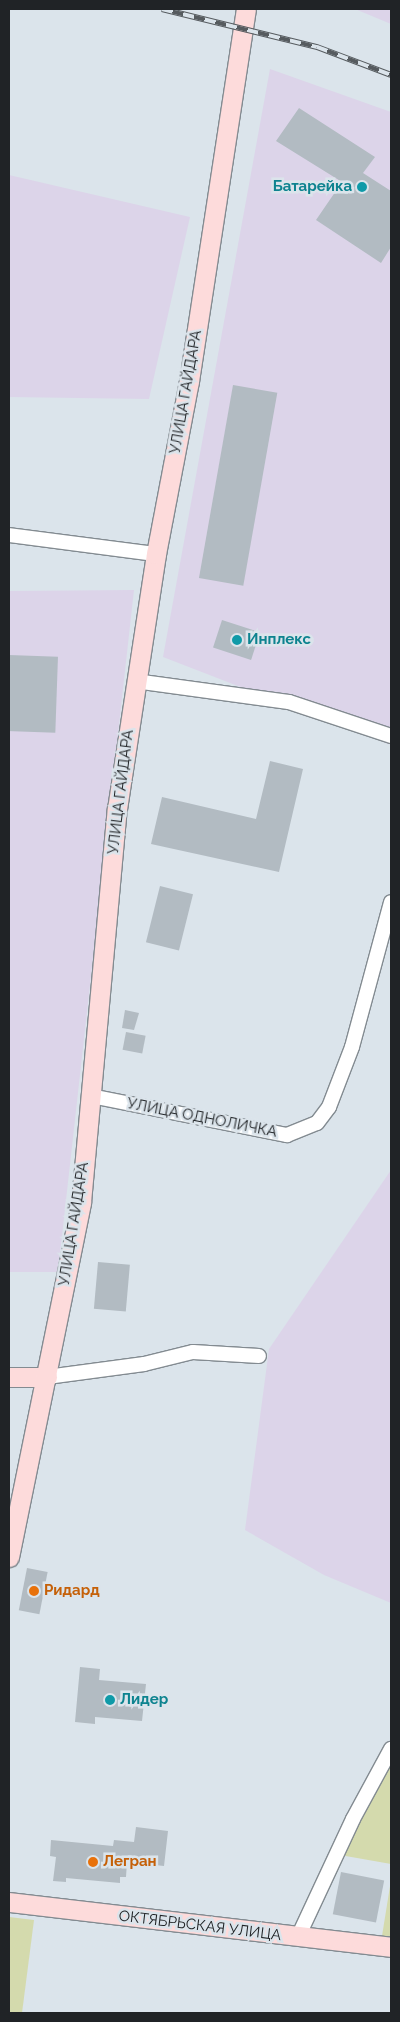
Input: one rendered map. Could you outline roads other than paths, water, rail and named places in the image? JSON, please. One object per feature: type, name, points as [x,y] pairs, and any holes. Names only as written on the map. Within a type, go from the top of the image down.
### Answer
[{"type":"main road","name":"УЛИЦА ГАЙДАРА","points":[[9,1557],[47,1378],[81,1202],[117,809],[135,681],[156,554],[189,381],[246,9]]},
{"type":"main road","points":[[9,1377],[47,1378]]},
{"type":"main road","name":"ОКТЯБРЬСКАЯ УЛИЦА","points":[[9,1902],[298,1938],[391,1947]]},
{"type":"street","points":[[9,535],[156,554]]},
{"type":"street","points":[[135,681],[289,702],[391,736]]},
{"type":"street","name":"УЛИЦА ОДНОЛИЧКА","points":[[91,1096],[287,1135],[317,1123],[329,1107],[352,1048],[391,902]]},
{"type":"street","points":[[47,1378],[144,1364],[193,1352],[259,1356]]},
{"type":"street","points":[[298,1938],[353,1819],[391,1749]]},
{"type":"railway","points":[[162,9],[317,47],[391,75]]},
{"type":"place","name":"Батарейка","points":[[362,187]]},
{"type":"place","name":"Инплекс","points":[[237,640]]},
{"type":"place","name":"Ридард","points":[[34,1591]]},
{"type":"place","name":"Лидер","points":[[110,1700]]},
{"type":"place","name":"Легран","points":[[93,1862]]}]
